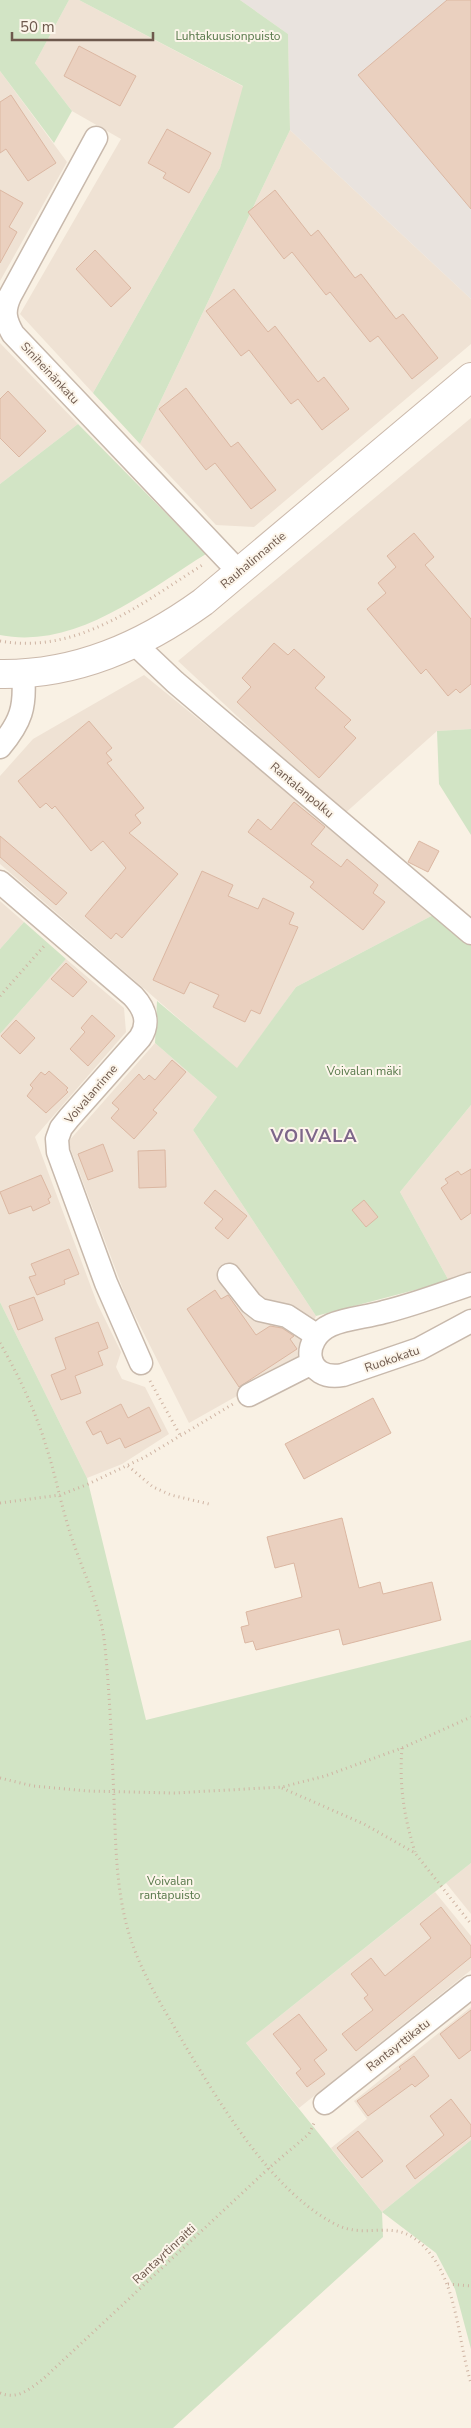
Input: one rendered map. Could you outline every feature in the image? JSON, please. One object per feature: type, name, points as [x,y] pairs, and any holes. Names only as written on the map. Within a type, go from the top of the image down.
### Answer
[{"type":"street","name":"Siniheinänkatu","points":[[96,138],[10,296],[4,315],[13,334],[229,563]]},
{"type":"street","name":"Rauhalinnantie","points":[[12,674],[61,670],[97,660],[136,644],[172,625],[203,602],[229,563],[471,377]]},
{"type":"street","name":"Rantalanpolku","points":[[136,644],[174,682],[471,933]]},
{"type":"street","points":[[0,747],[17,726],[22,714],[24,700],[12,674]]},
{"type":"street","name":"Voivalanrinne","points":[[0,882],[133,996],[146,1017],[146,1025],[140,1038],[65,1123],[57,1139],[58,1152],[106,1283],[141,1364]]},
{"type":"street","points":[[229,1275],[251,1303],[260,1310],[287,1316],[316,1335]]},
{"type":"street","points":[[249,1395],[312,1363],[310,1354],[316,1335],[332,1324],[415,1304],[471,1284]]},
{"type":"street","name":"Ruokokatu","points":[[312,1363],[324,1375],[332,1377],[420,1349],[471,1321]]},
{"type":"street","name":"Rantayrttikatu","points":[[325,2103],[471,1987]]},
{"type":"path","points":[[0,641],[30,643],[53,641],[94,630],[229,563]]},
{"type":"path","points":[[0,996],[57,931]]},
{"type":"path","points":[[0,1343],[37,1421],[46,1445],[67,1524],[101,1619],[107,1674],[120,1890],[136,1955],[158,2000],[208,2084],[269,2168],[304,2204],[335,2225],[362,2231],[388,2228],[409,2234],[431,2254],[448,2284],[471,2383]]},
{"type":"path","points":[[141,1364],[180,1435]]},
{"type":"path","points":[[0,1504],[60,1495],[128,1466],[249,1395]]},
{"type":"path","points":[[128,1466],[153,1487],[171,1495],[210,1504]]},
{"type":"path","points":[[0,1778],[62,1790],[192,1793],[282,1788],[325,1776],[402,1748],[471,1717]]},
{"type":"path","points":[[402,1748],[400,1786],[402,1806],[415,1853]]},
{"type":"path","points":[[282,1788],[364,1824],[415,1853],[471,1924]]},
{"type":"path","name":"Rantayrtinraitti","points":[[0,2393],[10,2397],[20,2395],[42,2380],[269,2168],[309,2134],[319,2110],[325,2103]]},
{"type":"path","points":[[448,2284],[471,2286]]},
{"type":"shaded area","points":[[69,0],[79,0],[246,88],[220,168],[93,393],[20,314],[121,139],[72,111],[35,63]]},
{"type":"shaded area","points":[[240,0],[471,0],[471,299],[290,130],[288,34]]},
{"type":"shaded area","points":[[0,71],[67,162],[0,281]]},
{"type":"shaded area","points":[[290,130],[471,299],[471,344],[254,527],[216,525],[140,444]]},
{"type":"shaded area","points":[[0,343],[78,424],[0,484]]},
{"type":"shaded area","points":[[471,418],[471,729],[437,731],[343,815],[178,661]]},
{"type":"shaded area","points":[[144,675],[437,913],[296,987],[237,1069],[0,864],[0,776],[33,739]]},
{"type":"shaded area","points":[[0,901],[24,922],[0,949]]},
{"type":"shaded area","points":[[66,959],[124,1008],[126,1032],[35,1137],[97,1303],[121,1352],[116,1367],[122,1379],[145,1387],[169,1434],[122,1464],[87,1478],[0,1302],[0,1034]]},
{"type":"shaded area","points":[[155,1043],[217,1097],[193,1130],[316,1316],[301,1351],[304,1358],[189,1423],[127,1300],[68,1142]]},
{"type":"shaded area","points":[[471,1105],[471,1273],[449,1281],[400,1192]]},
{"type":"shaded area","points":[[471,1863],[471,1914],[446,1883]]},
{"type":"shaded area","points":[[435,1892],[471,1936],[471,1970],[299,2108],[246,2043]]},
{"type":"shaded area","points":[[471,2007],[471,2140],[382,2212],[331,2148],[367,2119],[354,2101]]},
{"type":"green space","points":[[0,0],[69,0],[35,63],[72,111],[54,143],[0,71]]},
{"type":"green space","name":"Luhtakuusionpuisto","points":[[79,0],[240,0],[288,34],[290,130],[140,444],[93,393],[220,168],[243,86]]},
{"type":"green space","points":[[78,424],[206,554],[134,600],[83,626],[56,634],[28,637],[0,635],[0,484]]},
{"type":"green space","points":[[471,729],[471,835],[439,784],[437,731]]},
{"type":"green space","name":"Voivalan mäki","points":[[437,913],[471,944],[471,1105],[400,1192],[449,1281],[316,1316],[193,1130],[217,1097],[155,1043],[157,1001],[237,1068],[296,987]]},
{"type":"green space","points":[[24,922],[66,959],[0,1034],[0,949]]},
{"type":"green space","name":"Voivalan rantapuisto","points":[[0,1302],[87,1478],[146,1720],[471,1640],[471,1863],[246,2043],[382,2212],[383,2237],[173,2428],[0,2428]]},
{"type":"green space","points":[[471,2140],[471,2349],[455,2289],[436,2253],[382,2212]]},
{"type":"building","points":[[447,0],[471,0],[471,209],[358,75]]},
{"type":"building","points":[[79,46],[136,76],[120,106],[64,76]]},
{"type":"building","points":[[11,95],[56,163],[28,181],[6,149],[0,153],[0,102]]},
{"type":"building","points":[[167,129],[211,153],[189,193],[163,178],[166,173],[148,163]]},
{"type":"building","points":[[0,190],[23,203],[9,227],[17,232],[0,263]]},
{"type":"building","points":[[275,190],[311,236],[318,230],[355,278],[361,274],[396,319],[403,314],[438,358],[412,379],[378,336],[370,342],[330,292],[326,295],[292,252],[284,259],[248,212]]},
{"type":"building","points":[[95,250],[131,288],[111,307],[76,269]]},
{"type":"building","points":[[234,289],[268,332],[275,326],[318,382],[324,377],[349,409],[322,430],[298,399],[291,404],[249,350],[241,356],[206,311]]},
{"type":"building","points":[[186,388],[231,447],[238,442],[276,490],[251,509],[215,463],[206,470],[159,409]]},
{"type":"building","points":[[8,391],[46,431],[19,457],[0,438],[0,399]]},
{"type":"building","points":[[414,533],[434,557],[425,565],[471,619],[471,684],[460,693],[456,689],[448,696],[426,669],[421,674],[367,609],[386,593],[378,583],[396,567],[387,556]]},
{"type":"building","points":[[274,643],[288,655],[294,649],[325,677],[315,688],[351,720],[344,727],[356,738],[319,778],[237,702],[251,687],[242,678]]},
{"type":"building","points":[[89,721],[112,748],[106,753],[112,760],[107,763],[144,808],[135,815],[141,823],[129,833],[178,874],[122,938],[116,933],[111,939],[85,916],[126,868],[103,841],[91,851],[55,806],[52,809],[46,803],[40,808],[18,781]]},
{"type":"building","points":[[294,802],[325,827],[311,844],[341,867],[347,859],[378,885],[373,893],[385,902],[363,930],[310,887],[314,882],[248,832],[258,819],[271,830]]},
{"type":"building","points":[[0,836],[67,893],[56,905],[0,857]]},
{"type":"building","points":[[419,841],[439,851],[428,872],[408,862]]},
{"type":"building","points":[[202,871],[233,885],[228,896],[258,909],[263,898],[294,913],[289,924],[298,927],[260,1014],[251,1010],[245,1022],[213,1007],[219,995],[190,982],[184,994],[153,980]]},
{"type":"building","points":[[66,963],[87,982],[73,997],[51,979]]},
{"type":"building","points":[[92,1015],[115,1036],[88,1066],[70,1049],[85,1032],[81,1028]]},
{"type":"building","points":[[16,1020],[35,1038],[20,1054],[1,1036]]},
{"type":"building","points":[[172,1060],[186,1072],[153,1110],[157,1113],[134,1139],[111,1118],[119,1109],[112,1103],[139,1074],[144,1080],[149,1075],[155,1080]]},
{"type":"building","points":[[49,1071],[68,1088],[66,1090],[68,1092],[46,1113],[27,1096],[33,1088],[30,1085],[41,1072],[45,1075]]},
{"type":"building","points":[[103,1144],[113,1171],[88,1180],[78,1154]]},
{"type":"building","points":[[165,1150],[166,1187],[139,1188],[138,1151]]},
{"type":"building","points":[[471,1169],[471,1213],[461,1220],[441,1188],[448,1183],[445,1179],[458,1171],[461,1175]]},
{"type":"building","points":[[41,1175],[51,1197],[48,1199],[50,1203],[33,1211],[31,1206],[9,1214],[0,1192]]},
{"type":"building","points":[[215,1190],[247,1216],[228,1239],[215,1228],[223,1219],[204,1203]]},
{"type":"building","points":[[364,1200],[378,1217],[366,1227],[352,1210]]},
{"type":"building","points":[[69,1249],[79,1274],[64,1280],[65,1284],[37,1295],[29,1277],[36,1275],[31,1264]]},
{"type":"building","points":[[215,1290],[221,1299],[228,1295],[256,1335],[270,1326],[282,1328],[294,1336],[290,1339],[297,1349],[239,1387],[187,1309]]},
{"type":"building","points":[[34,1297],[43,1320],[18,1330],[9,1306]]},
{"type":"building","points":[[98,1322],[108,1348],[98,1352],[103,1365],[75,1376],[81,1393],[61,1400],[51,1375],[66,1369],[55,1338]]},
{"type":"building","points":[[373,1398],[391,1433],[304,1479],[285,1444]]},
{"type":"building","points":[[121,1404],[128,1418],[149,1407],[161,1431],[125,1448],[120,1438],[107,1444],[101,1431],[93,1435],[86,1422]]},
{"type":"building","points":[[342,1518],[359,1588],[380,1582],[383,1594],[432,1582],[441,1620],[343,1645],[339,1629],[256,1650],[253,1641],[245,1643],[241,1627],[249,1625],[246,1612],[302,1597],[294,1563],[275,1568],[267,1537]]},
{"type":"building","points":[[441,1907],[471,1946],[471,1957],[356,2051],[342,2034],[373,2010],[364,1998],[368,1995],[351,1974],[371,1958],[385,1976],[431,1938],[420,1924]]},
{"type":"building","points":[[471,2010],[471,2050],[459,2059],[440,2034]]},
{"type":"building","points":[[299,2014],[327,2050],[314,2060],[325,2074],[307,2087],[296,2073],[301,2069],[273,2034]]},
{"type":"building","points":[[414,2056],[429,2076],[415,2087],[412,2084],[368,2116],[357,2101],[401,2069],[399,2067]]},
{"type":"building","points":[[451,2099],[471,2125],[471,2136],[415,2179],[406,2166],[444,2135],[430,2116]]},
{"type":"building","points":[[358,2131],[383,2161],[362,2178],[337,2148]]},
{"type":"district","name":"VOIVALA","points":[[314,1136]]}]
